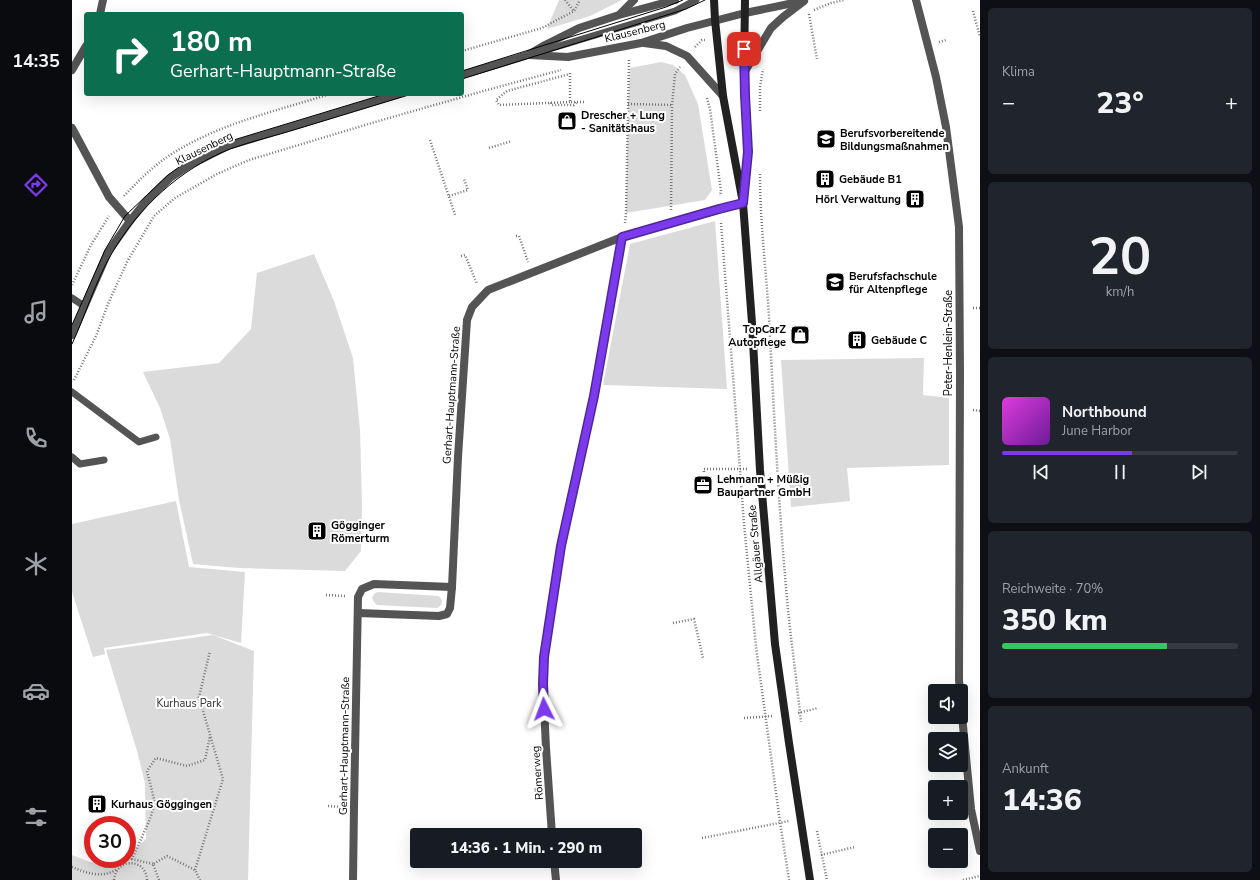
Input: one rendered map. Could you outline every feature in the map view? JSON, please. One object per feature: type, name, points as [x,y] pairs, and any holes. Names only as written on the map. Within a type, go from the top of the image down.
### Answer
[{"type":"main road","name":"Allgäuer Straße","points":[[714,0],[723,96],[743,203],[752,323],[760,470],[776,644],[785,715],[810,880]]},
{"type":"main road","name":"Allgäuer Straße","points":[[743,203],[748,152],[744,73],[745,0]]},
{"type":"street","points":[[100,12],[103,0]]},
{"type":"street","points":[[619,15],[634,0]]},
{"type":"street","name":"Klausenberg","points":[[464,74],[528,55],[579,28],[619,15],[675,0]]},
{"type":"street","points":[[744,73],[771,28],[805,0]]},
{"type":"street","name":"Klausenberg","points":[[528,55],[568,57],[641,43],[745,12],[805,0]]},
{"type":"street","name":"Peter-Henlein-Straße","points":[[916,0],[936,77],[946,127],[959,227],[959,684]]},
{"type":"street","points":[[641,43],[666,46],[687,56],[723,96]]},
{"type":"street","points":[[72,70],[84,49]]},
{"type":"street","name":"Klausenberg","points":[[72,335],[108,252],[147,200],[170,178],[188,166],[228,146],[392,96]]},
{"type":"street","points":[[72,128],[109,197],[130,221]]},
{"type":"street","name":"Gerhart-Hauptmann-Straße","points":[[358,614],[439,616],[447,614],[450,608],[467,320],[472,306],[488,290],[622,237],[743,203]]},
{"type":"street","name":"Römerweg","points":[[552,828],[543,684],[544,657],[561,546],[594,396],[622,237]]},
{"type":"street","points":[[358,597],[362,589],[374,584],[452,587]]},
{"type":"street","name":"Gerhart-Hauptmann-Straße","points":[[353,880],[358,597]]},
{"type":"street","points":[[963,724],[971,809],[980,851]]},
{"type":"street","points":[[555,868],[556,880]]},
{"type":"lane","points":[[528,55],[674,11],[696,0]]},
{"type":"lane","points":[[72,298],[84,306]]},
{"type":"lane","points":[[72,392],[139,442],[156,437]]},
{"type":"lane","points":[[72,457],[80,464],[104,460]]},
{"type":"path","points":[[565,0],[574,10]]},
{"type":"path","points":[[464,50],[542,28],[574,10],[580,0]]},
{"type":"path","points":[[818,58],[808,13],[831,3],[844,0]]},
{"type":"path","points":[[973,11],[980,37]]},
{"type":"path","points":[[692,50],[702,40],[707,39]]},
{"type":"path","points":[[626,214],[629,54]]},
{"type":"path","points":[[670,216],[672,105],[675,74],[682,62]]},
{"type":"path","points":[[760,118],[760,87],[762,70],[765,63]]},
{"type":"path","points":[[570,102],[571,68]]},
{"type":"path","points":[[72,384],[96,336],[108,304],[127,262],[154,216],[175,198],[217,174],[249,160],[487,90],[563,70]]},
{"type":"path","points":[[570,74],[507,91],[496,100],[499,105],[585,102]]},
{"type":"path","points":[[705,92],[710,109],[721,191],[718,203],[734,381],[744,524],[756,647],[789,880]]},
{"type":"path","points":[[550,103],[552,105],[574,105],[577,102]]},
{"type":"path","points":[[628,104],[672,105]]},
{"type":"path","points":[[430,140],[455,215]]},
{"type":"path","points":[[489,148],[512,141]]},
{"type":"path","points":[[760,173],[760,206],[769,316],[773,399],[788,610],[800,713]]},
{"type":"path","points":[[449,196],[468,190],[464,179]]},
{"type":"path","points":[[516,236],[519,236],[532,272]]},
{"type":"path","points":[[461,256],[465,255],[481,297]]},
{"type":"path","points":[[704,472],[704,469],[760,470]]},
{"type":"path","points":[[326,595],[358,597]]},
{"type":"path","points":[[673,624],[694,619],[703,658]]},
{"type":"path","points":[[195,870],[223,779],[199,696],[210,651]]},
{"type":"path","points":[[744,718],[800,713],[818,708]]},
{"type":"path","points":[[136,850],[150,819],[155,803],[147,771],[156,758],[187,766],[205,760],[210,736]]},
{"type":"path","points":[[702,838],[780,822]]},
{"type":"path","points":[[806,857],[822,855],[855,847]]},
{"type":"path","points":[[822,855],[827,880]]},
{"type":"path","points":[[136,860],[153,864],[167,856],[195,870],[200,880]]},
{"type":"path","points":[[153,864],[159,880]]},
{"type":"path","points":[[136,865],[142,868],[145,873],[146,880]]},
{"type":"path","points":[[72,867],[89,874],[111,873],[118,868]]},
{"type":"path","points":[[114,880],[115,873],[118,868]]},
{"type":"path","points":[[963,880],[980,876]]},
{"type":"green space","points":[[559,0],[622,0],[590,16],[547,29]]},
{"type":"green space","points":[[661,62],[673,65],[685,75],[698,104],[712,190],[705,200],[626,213],[630,68]]},
{"type":"green space","points":[[715,221],[727,389],[603,385],[630,244]]},
{"type":"green space","points":[[314,254],[334,301],[353,358],[360,430],[362,506],[361,551],[345,571],[239,568],[193,564],[179,500],[170,439],[160,408],[143,372],[219,363],[251,329],[257,273]]},
{"type":"green space","points":[[924,358],[923,395],[949,398],[949,465],[847,468],[850,501],[791,507],[781,360]]},
{"type":"green space","points":[[176,501],[189,567],[245,572],[241,643],[207,633],[104,648],[105,654],[93,657],[72,592],[72,524]]},
{"type":"green space","points":[[375,593],[438,596],[442,602],[437,608],[377,605],[372,598]]},
{"type":"green space","name":"Kurhaus Park","points":[[213,635],[254,651],[248,880],[72,880],[72,855],[84,860],[84,868],[136,868],[136,848],[146,839],[145,783],[137,751],[106,650]]},
{"type":"tram line","points":[[464,70],[666,7],[683,0]]},
{"type":"tram line","points":[[464,78],[686,9],[705,0]]},
{"type":"tram line","points":[[72,325],[105,250],[125,216],[168,175],[186,162],[227,142],[378,96]]},
{"type":"tram line","points":[[72,344],[106,264],[123,236],[135,220],[162,191],[194,167],[212,157],[247,143],[289,132],[406,96]]},
{"type":"place","name":"Drescher + Lung - Sanitätshaus","points":[[567,121]]},
{"type":"place","name":"Berufsvorbereitende Bildungsmaßnahmen","points":[[826,139]]},
{"type":"place","name":"Gebäude B1","points":[[825,179]]},
{"type":"place","name":"Hörl Verwaltung","points":[[915,199]]},
{"type":"place","name":"Berufsfachschule für Altenpflege","points":[[835,282]]},
{"type":"place","name":"TopCarZ Autopflege","points":[[800,335]]},
{"type":"place","name":"Gebäude C","points":[[857,340]]},
{"type":"place","name":"Lehmann + Müßig Baupartner GmbH","points":[[703,485]]},
{"type":"place","name":"Gögginger Römerturm","points":[[317,531]]},
{"type":"place","name":"Kurhaus Göggingen","points":[[97,804]]},
{"type":"route","points":[[544,709],[544,657],[561,546],[594,396],[622,237],[743,203],[748,152],[744,49]]}]
